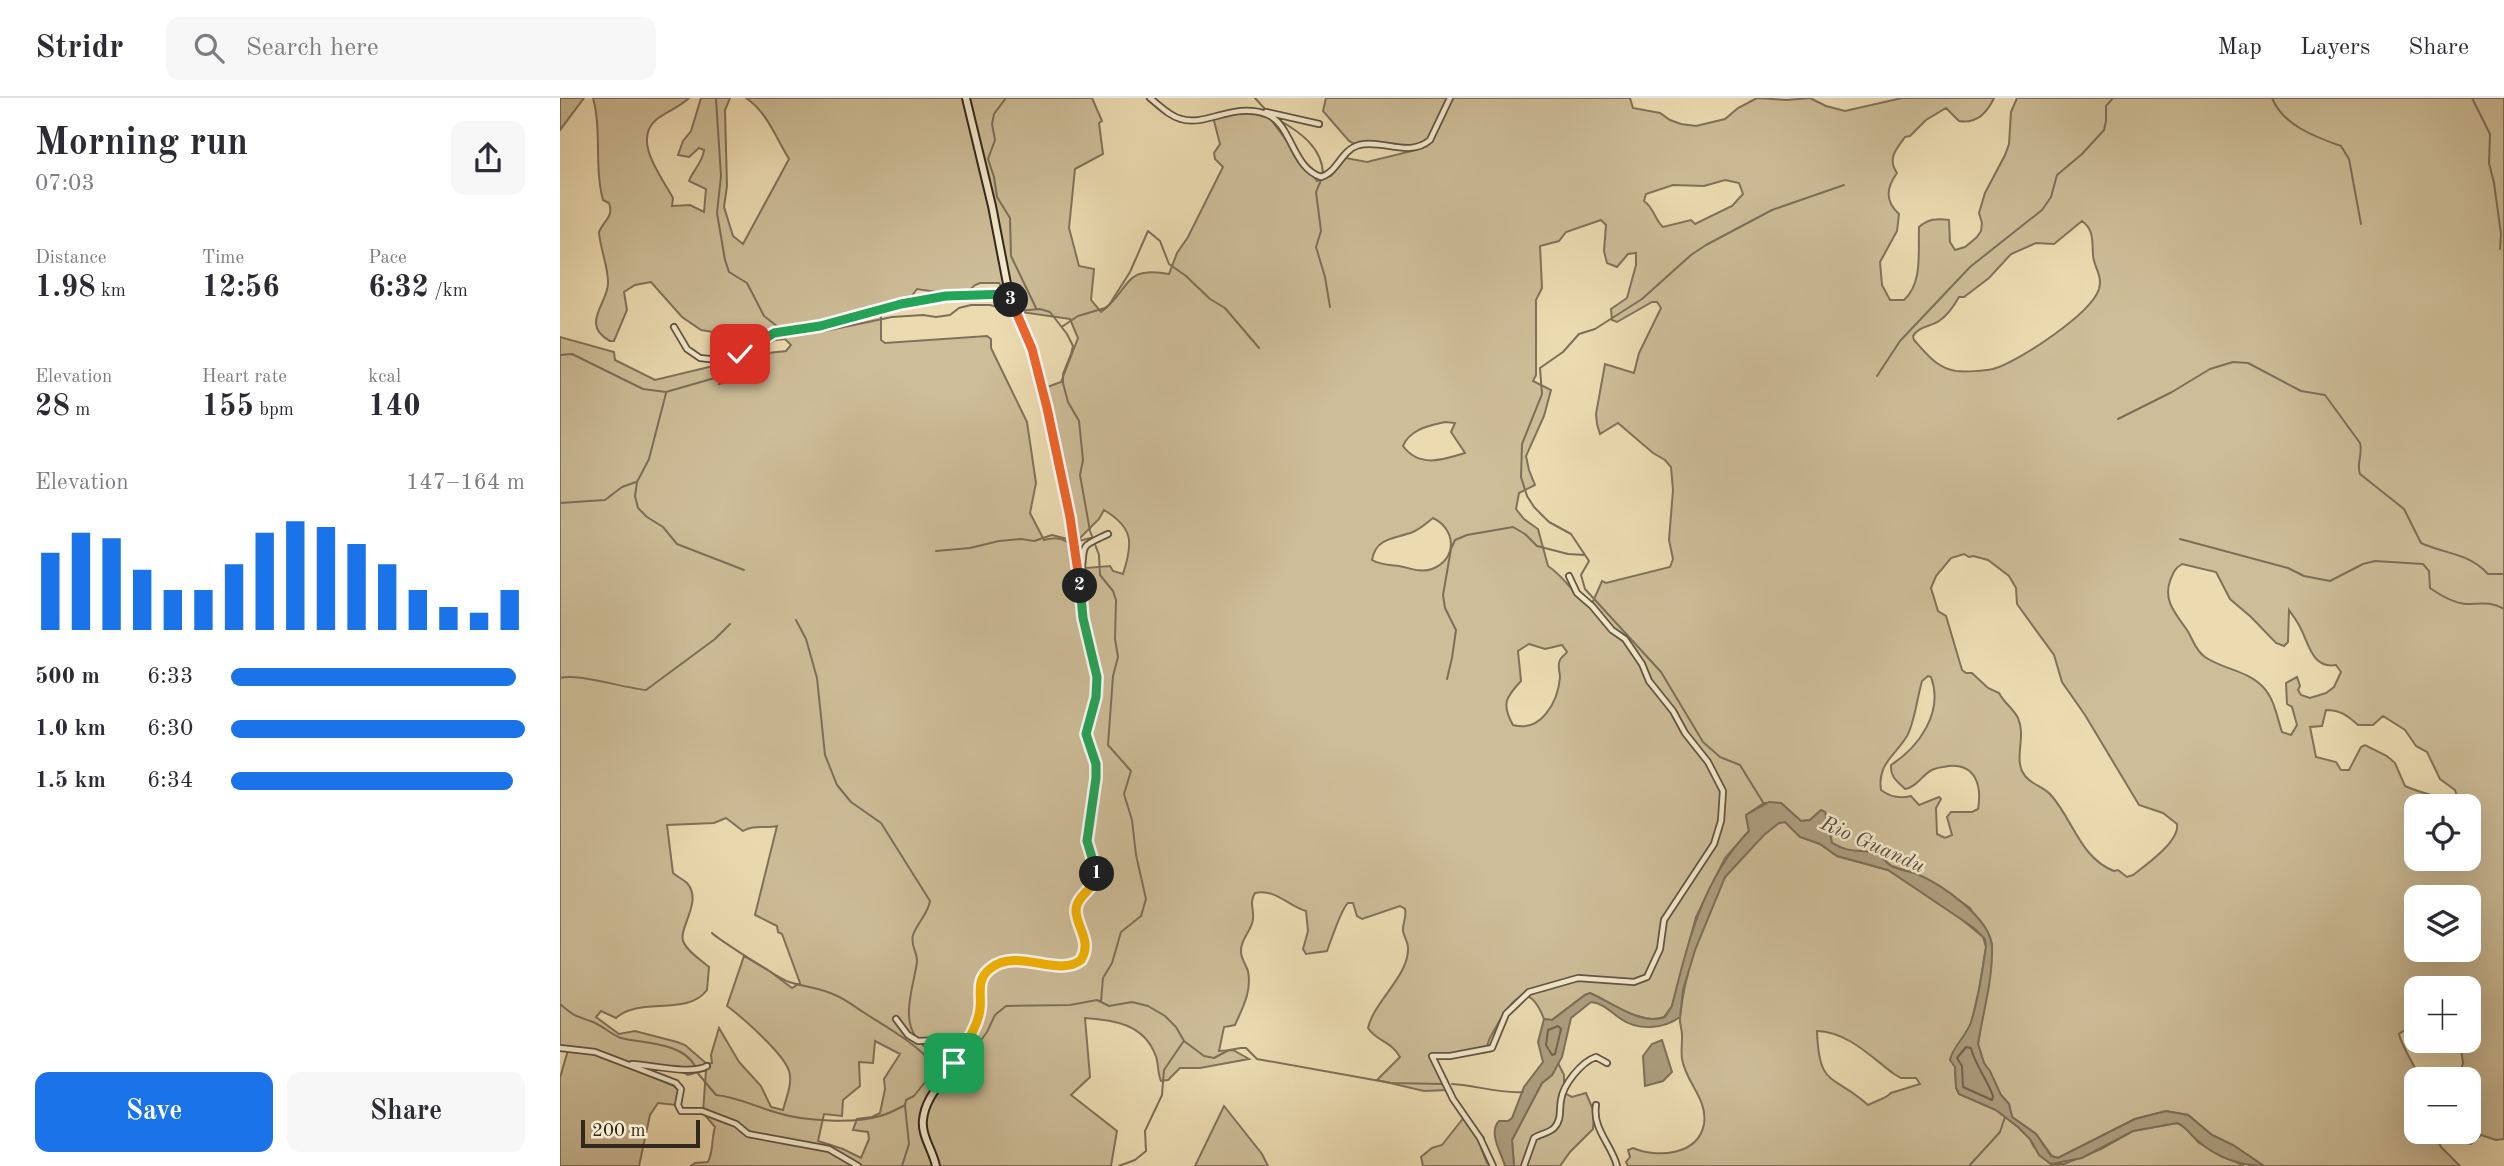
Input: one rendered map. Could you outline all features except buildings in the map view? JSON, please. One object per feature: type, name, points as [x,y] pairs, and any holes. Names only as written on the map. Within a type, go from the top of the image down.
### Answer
[{"type":"main road","points":[[936,1166],[923,1126],[925,1110],[937,1086],[961,1051],[980,1010],[980,983],[992,967],[1017,961],[1073,966],[1081,960],[1085,951],[1085,939],[1076,911],[1078,902],[1092,886],[1097,875],[1087,841],[1096,764],[1086,734],[1097,686],[1083,618],[1080,578],[1070,517],[1035,361],[1009,294],[967,98]]},
{"type":"street","points":[[1150,98],[1175,117],[1190,121],[1233,111],[1273,112],[1319,124]]},
{"type":"street","points":[[1259,112],[1269,115],[1277,122],[1306,168],[1324,177],[1355,146],[1376,143],[1408,149],[1425,144],[1430,140],[1450,98]]},
{"type":"street","points":[[674,327],[687,349],[700,358],[709,359],[740,354],[774,333],[820,326],[901,304],[946,296],[1009,294]]},
{"type":"street","points":[[1080,578],[1083,547],[1108,534]]},
{"type":"street","points":[[1493,1166],[1480,1138],[1453,1099],[1432,1056],[1450,1056],[1492,1048],[1509,1011],[1530,992],[1578,978],[1634,982],[1647,977],[1660,949],[1664,919],[1711,849],[1721,821],[1723,791],[1708,762],[1649,681],[1642,664],[1625,639],[1612,630],[1577,593],[1569,576]]},
{"type":"street","points":[[896,1019],[908,1035],[918,1041],[967,1039]]},
{"type":"street","points":[[560,1048],[595,1052],[678,1085],[681,1092],[678,1107],[681,1111],[702,1111],[736,1124],[751,1134],[823,1147],[858,1166]]},
{"type":"street","points":[[1524,1166],[1534,1138],[1556,1126],[1561,1098],[1584,1063],[1596,1057],[1607,1063]]},
{"type":"street","points":[[630,1064],[687,1071],[707,1066]]},
{"type":"street","points":[[1597,1105],[1599,1129],[1617,1166]]},
{"type":"shaded area","points":[[560,98],[584,98],[560,130]]},
{"type":"shaded area","points":[[593,98],[689,98],[657,119],[647,137],[648,148],[656,169],[673,198],[672,206],[690,205],[704,212],[706,189],[689,181],[704,150],[699,148],[689,157],[678,155],[683,141],[691,131],[701,98],[730,98],[725,110],[727,186],[724,207],[733,236],[743,244],[789,159],[765,118],[746,98],[1092,98],[1102,121],[1099,123],[1103,154],[1075,169],[1069,228],[1079,266],[1094,269],[1091,300],[1101,312],[1135,276],[1154,272],[1169,274],[1177,253],[1188,237],[1223,167],[1215,159],[1214,153],[1220,144],[1213,117],[1241,112],[1266,113],[1317,181],[1331,176],[1346,158],[1367,162],[1412,151],[1404,147],[1360,147],[1349,141],[1323,111],[1326,98],[1630,98],[1633,108],[1660,113],[1681,124],[1696,126],[1725,119],[1757,98],[1810,98],[1845,111],[1902,98],[1994,98],[1984,113],[1971,121],[1959,121],[1946,108],[1905,137],[1894,154],[1893,163],[1897,173],[1891,183],[1889,199],[1899,214],[1897,231],[1880,262],[1882,285],[1890,300],[1904,300],[1917,276],[1919,227],[1933,220],[1949,220],[1950,242],[1955,250],[1965,247],[1981,231],[1979,213],[1985,193],[2009,144],[2011,112],[2017,98],[2504,98],[2504,1139],[2496,1140],[2481,1135],[2481,1067],[2462,1067],[2462,1053],[2481,1053],[2481,976],[2404,976],[2404,1031],[2399,1034],[2404,1053],[2407,1053],[2415,1067],[2404,1067],[2404,1144],[2439,1144],[2460,1166],[2264,1166],[2233,1145],[2212,1135],[2188,1115],[2166,1111],[2135,1119],[2058,1158],[2052,1156],[2036,1134],[2012,1117],[2009,1104],[2001,1095],[1984,1063],[1978,1044],[1989,981],[1992,944],[1970,908],[1937,885],[1892,866],[1873,853],[1848,851],[1832,843],[1825,812],[1819,812],[1810,820],[1801,821],[1781,803],[1764,803],[1746,815],[1749,831],[1725,858],[1696,917],[1672,1006],[1664,1017],[1655,1019],[1636,1016],[1590,993],[1552,1020],[1544,1019],[1533,1000],[1523,996],[1506,1011],[1491,1036],[1486,1052],[1435,1058],[1446,1078],[1447,1090],[1424,1091],[1377,1080],[1400,1057],[1368,1028],[1371,1018],[1403,969],[1407,958],[1408,946],[1403,928],[1405,909],[1400,906],[1362,919],[1357,916],[1353,903],[1348,903],[1339,918],[1327,951],[1306,954],[1303,949],[1308,931],[1306,911],[1275,895],[1262,892],[1255,893],[1253,897],[1252,923],[1241,946],[1241,956],[1249,978],[1246,999],[1235,1025],[1224,1027],[1219,1051],[1233,1050],[1249,1059],[1200,1068],[1180,1068],[1168,1080],[1161,1081],[1156,1057],[1143,1036],[1117,1022],[1085,1018],[1090,1077],[1071,1095],[1117,1131],[1111,1166],[691,1166],[708,1162],[712,1149],[715,1127],[703,1113],[706,1070],[688,1075],[677,1069],[634,1065],[633,1069],[674,1086],[681,1093],[676,1105],[658,1103],[650,1115],[639,1166],[560,1166],[560,1078],[568,1050],[560,1050],[560,337],[614,352],[615,360],[655,380],[713,366],[721,369],[719,384],[733,378],[748,359],[786,351],[791,345],[785,339],[768,341],[701,330],[682,317],[651,282],[635,285],[624,292],[627,310],[614,341],[601,334],[596,320],[608,282],[599,232],[610,208],[609,203],[603,200],[600,187]],"holes":[[[1725,180],[1739,183],[1743,194],[1732,206],[1695,224],[1691,220],[1663,227],[1644,201],[1646,194],[1673,185],[1704,186]],[[1601,220],[1606,225],[1604,251],[1607,263],[1617,267],[1628,254],[1636,253],[1636,265],[1627,298],[1611,309],[1612,320],[1617,322],[1652,302],[1657,302],[1661,308],[1639,353],[1634,373],[1605,364],[1596,414],[1600,434],[1618,423],[1671,467],[1673,490],[1669,540],[1673,559],[1670,567],[1606,583],[1602,581],[1591,606],[1548,566],[1538,529],[1516,509],[1519,493],[1535,485],[1526,456],[1544,416],[1551,390],[1533,381],[1536,375],[1536,300],[1542,288],[1540,246],[1559,241],[1566,232]],[[2082,221],[2089,228],[2093,259],[2100,279],[2099,289],[2083,311],[2035,347],[1993,369],[1956,371],[1937,363],[1927,355],[1914,340],[1913,336],[1918,330],[1942,319],[1959,297],[1964,297],[1989,278],[2011,254],[2036,243],[2054,244]],[[980,283],[999,283],[1015,311],[1070,319],[1078,338],[1061,382],[1042,389],[1077,541],[1099,519],[1104,510],[1114,517],[1126,530],[1128,537],[1128,553],[1123,574],[1113,571],[1110,566],[1086,568],[1065,541],[1053,538],[1044,540],[1030,513],[1036,483],[1027,422],[991,348],[991,339],[987,336],[885,343],[881,340],[881,316],[898,305],[905,305],[917,289],[963,296]],[[1445,422],[1455,423],[1451,432],[1465,453],[1424,460],[1409,453],[1403,446],[1415,432]],[[1433,518],[1441,523],[1450,536],[1450,551],[1440,564],[1432,569],[1420,570],[1372,560],[1374,552],[1382,543],[1413,532]],[[1964,554],[1988,560],[2009,576],[2016,588],[2017,604],[2054,655],[2062,682],[2139,805],[2163,813],[2177,824],[2177,831],[2168,845],[2133,875],[2127,877],[2118,870],[2114,871],[2102,865],[2093,857],[2050,794],[2031,782],[2022,771],[2018,718],[1999,693],[1988,688],[1972,673],[1962,670],[1946,616],[1938,611],[1931,588],[1936,576],[1951,558]],[[2182,564],[2216,572],[2230,599],[2276,643],[2284,646],[2288,642],[2289,610],[2317,660],[2336,665],[2341,672],[2334,687],[2326,693],[2310,698],[2301,695],[2297,677],[2286,683],[2287,704],[2292,707],[2297,725],[2291,735],[2282,732],[2275,708],[2263,687],[2243,674],[2212,661],[2196,648],[2169,601],[2168,588],[2171,578]],[[1529,644],[1545,649],[1562,645],[1567,652],[1559,662],[1559,687],[1552,705],[1540,720],[1523,726],[1513,725],[1506,706],[1509,696],[1521,681],[1518,651]],[[1928,676],[1931,677],[1934,690],[1931,715],[1911,749],[1891,765],[1892,773],[1905,789],[1934,769],[1958,766],[1971,773],[1978,785],[1978,809],[1972,812],[1951,812],[1947,817],[1952,835],[1945,838],[1937,834],[1936,808],[1941,799],[1939,797],[1919,805],[1911,796],[1895,797],[1881,790],[1880,781],[1884,767],[1907,736],[1912,723],[1922,681]],[[2326,710],[2344,714],[2358,725],[2373,725],[2383,716],[2405,730],[2416,746],[2427,752],[2440,779],[2455,790],[2456,794],[2481,794],[2481,871],[2404,871],[2404,794],[2428,794],[2405,786],[2395,763],[2365,745],[2361,747],[2349,770],[2341,770],[2336,762],[2316,757],[2310,727],[2322,726]],[[726,818],[743,831],[777,826],[755,915],[777,926],[800,983],[792,988],[744,956],[727,1006],[762,1036],[786,1064],[790,1080],[783,1110],[771,1107],[761,1086],[739,1062],[719,1028],[711,1055],[712,1063],[707,1064],[685,1045],[635,1031],[619,1034],[596,1017],[601,1011],[616,1018],[637,1008],[688,1003],[707,990],[709,967],[688,950],[684,943],[683,931],[693,899],[687,883],[673,873],[667,825],[714,823]],[[875,1041],[900,1054],[884,1079],[885,1089],[880,1113],[857,1119],[853,1130],[868,1132],[869,1139],[861,1158],[818,1141],[824,1114],[842,1116],[843,1100],[860,1086],[859,1062],[873,1063]]]},
{"type":"shaded area","points":[[1785,822],[1800,837],[1820,844],[1837,856],[1888,870],[1955,914],[1983,937],[1986,947],[1979,990],[1971,1024],[1959,1045],[1955,1067],[1956,1088],[1959,1094],[1996,1110],[2018,1127],[2051,1164],[2064,1164],[2101,1149],[2133,1131],[2177,1123],[2184,1126],[2199,1143],[2244,1166],[1628,1166],[1628,1150],[1633,1148],[1653,1153],[1675,1152],[1694,1143],[1700,1135],[1704,1124],[1703,1107],[1684,1068],[1680,1022],[1690,965],[1709,910],[1727,875],[1767,831]],"holes":[[[1817,1031],[1828,1032],[1859,1046],[1901,1078],[1916,1078],[1920,1084],[1891,1093],[1868,1105],[1830,1078],[1825,1071],[1818,1050]]]},
{"type":"shaded area","points":[[1558,1063],[1564,1075],[1564,1093],[1572,1097],[1586,1093],[1594,1112],[1593,1129],[1560,1166],[1514,1166],[1512,1140],[1542,1083],[1552,1075]]},
{"type":"shaded area","points":[[1224,1106],[1262,1154],[1268,1166],[1195,1166]]},
{"type":"shaded area","points":[[1465,1116],[1484,1138],[1481,1148],[1487,1163],[1495,1166],[1423,1166],[1421,1157],[1432,1148],[1442,1145]]},
{"type":"water","points":[[1769,802],[1781,803],[1801,821],[1810,820],[1821,810],[1825,812],[1832,843],[1845,849],[1874,853],[1889,865],[1927,879],[1963,903],[1983,925],[1992,947],[1992,959],[1978,1044],[1984,1063],[2001,1095],[2009,1104],[2012,1117],[2036,1134],[2051,1156],[2058,1158],[2135,1119],[2166,1111],[2188,1115],[2212,1135],[2233,1145],[2264,1166],[2220,1156],[2177,1123],[2133,1131],[2082,1158],[2051,1164],[2039,1155],[2030,1139],[2018,1127],[1996,1110],[1959,1094],[1956,1087],[1955,1067],[1950,1060],[1974,1013],[1986,947],[1985,939],[1974,928],[1888,870],[1837,856],[1820,844],[1800,837],[1785,822],[1779,823],[1764,835],[1725,877],[1695,950],[1683,990],[1680,1017],[1659,1026],[1643,1027],[1628,1023],[1603,1006],[1591,1002],[1571,1018],[1562,1057],[1552,1075],[1542,1083],[1512,1140],[1514,1166],[1505,1166],[1496,1143],[1496,1126],[1499,1121],[1512,1118],[1524,1087],[1543,1062],[1538,1042],[1544,1019],[1552,1020],[1590,993],[1636,1016],[1656,1019],[1665,1017],[1672,1006],[1691,936],[1708,891],[1733,849],[1749,831],[1746,815]]},
{"type":"water","points":[[1662,1040],[1672,1072],[1663,1081],[1645,1086],[1643,1056],[1652,1044]]},
{"type":"waterway","points":[[1006,98],[994,114],[992,124],[995,140],[988,159],[997,197],[1010,218],[1011,256],[1036,308]]},
{"type":"waterway","points":[[1255,98],[1265,109]]},
{"type":"waterway","points":[[1877,376],[1900,341],[1970,267],[2042,210],[2051,197],[2057,175],[2082,154],[2104,130],[2106,106],[2113,98]]},
{"type":"waterway","points":[[2272,98],[2292,123],[2341,146],[2349,159],[2361,224]]},
{"type":"waterway","points":[[2472,98],[2490,134],[2489,163],[2501,234],[2500,249]]},
{"type":"waterway","points":[[716,99],[721,176],[717,213],[725,260],[729,272],[747,283],[764,316],[782,330]]},
{"type":"waterway","points":[[1279,120],[1295,130],[1315,149],[1323,175]]},
{"type":"waterway","points":[[1321,180],[1316,192],[1321,231],[1316,247],[1330,307]]},
{"type":"waterway","points":[[1764,804],[1740,765],[1720,757],[1703,742],[1661,672],[1585,589],[1581,575],[1589,561],[1571,534],[1549,522],[1527,496],[1521,477],[1522,444],[1542,394],[1540,368],[1563,352],[1579,334],[1595,329],[1642,299],[1706,245],[1772,210],[1844,185]]},
{"type":"waterway","points":[[1063,326],[1078,316],[1109,305],[1130,272],[1148,231],[1160,241],[1169,264],[1210,299],[1225,308],[1259,348]]},
{"type":"waterway","points":[[560,355],[572,354],[643,389],[666,392],[732,373],[748,354],[788,334],[825,331],[892,317],[950,315],[959,308],[971,305],[990,305],[1013,311]]},
{"type":"waterway","points":[[1017,311],[1040,309],[1050,312],[1073,346],[1063,374],[1063,383],[1068,402],[1079,421],[1083,460],[1080,475],[1090,531],[1099,555],[1100,575],[1113,591],[1116,600],[1115,639],[1118,657],[1113,676],[1108,745],[1131,771],[1124,794],[1132,820],[1136,855],[1146,899],[1141,916],[1121,932],[1112,963],[1103,978],[1101,1001]]},
{"type":"waterway","points":[[2118,419],[2210,369],[2233,362],[2248,363],[2301,391],[2325,395],[2360,443],[2360,474],[2404,509],[2421,543],[2465,558],[2488,574],[2504,574]]},
{"type":"waterway","points":[[666,393],[649,459],[637,482],[635,496],[638,508],[663,527],[677,544],[744,570]]},
{"type":"waterway","points":[[560,503],[605,500],[622,487],[636,482]]},
{"type":"waterway","points":[[1447,679],[1456,630],[1445,608],[1443,595],[1455,540],[1467,535],[1513,527],[1537,546],[1568,554],[1585,555]]},
{"type":"waterway","points":[[936,551],[970,548],[999,541],[1034,541],[1052,535],[1071,540]]},
{"type":"waterway","points":[[1078,541],[1091,538]]},
{"type":"waterway","points":[[2180,539],[2288,568],[2304,576],[2330,581],[2363,564],[2375,561],[2423,564],[2429,571],[2430,588],[2442,596],[2461,603],[2490,604],[2504,609]]},
{"type":"waterway","points":[[796,620],[806,639],[817,678],[825,755],[837,785],[851,802],[881,823],[930,901],[912,939],[917,962],[911,990],[909,1020],[916,1037]]},
{"type":"waterway","points":[[560,678],[589,679],[646,690],[715,639],[730,624]]},
{"type":"waterway","points":[[712,933],[783,979],[846,1001],[910,1043],[935,1066]]},
{"type":"waterway","points":[[963,1051],[973,1051],[995,1015],[1006,1006],[1070,1005],[1097,1000],[1109,1006],[1132,1002],[1148,1006],[1165,1016],[1176,1027],[1184,1041],[1204,1056],[1214,1058],[1229,1050],[1246,1048],[1257,1059],[1391,1083],[1443,1084]]},
{"type":"waterway","points":[[560,1004],[573,1014],[621,1038],[662,1045],[681,1052],[695,1066]]},
{"type":"waterway","points":[[1119,1166],[1135,1160],[1146,1151],[1145,1131],[1162,1095],[1164,1070],[1183,1042]]},
{"type":"waterway","points":[[921,1043],[940,1061]]},
{"type":"waterway","points":[[696,1071],[716,1095],[801,1118],[857,1120],[883,1115],[905,1105],[906,1100],[914,1096],[941,1062],[958,1052]]},
{"type":"waterway","points":[[1452,1084],[1523,1092]]},
{"type":"waterway","points":[[902,1166],[909,1144],[905,1106]]},
{"type":"waterway","points":[[1969,1166],[2000,1132],[2005,1117]]},
{"type":"route","points":[[740,354],[774,333],[820,326],[901,304],[985,293],[1009,294],[1032,349],[1070,517],[1080,578],[1084,627],[1097,677],[1094,708],[1086,734],[1096,764],[1093,808],[1087,841],[1097,875],[1094,884],[1078,902],[1076,911],[1086,944],[1081,960],[1069,966],[1017,961],[992,967],[980,983],[979,1014],[954,1063]]},
{"type":"water label","name":"Rio Guandu","points":[[1873,844]]}]
